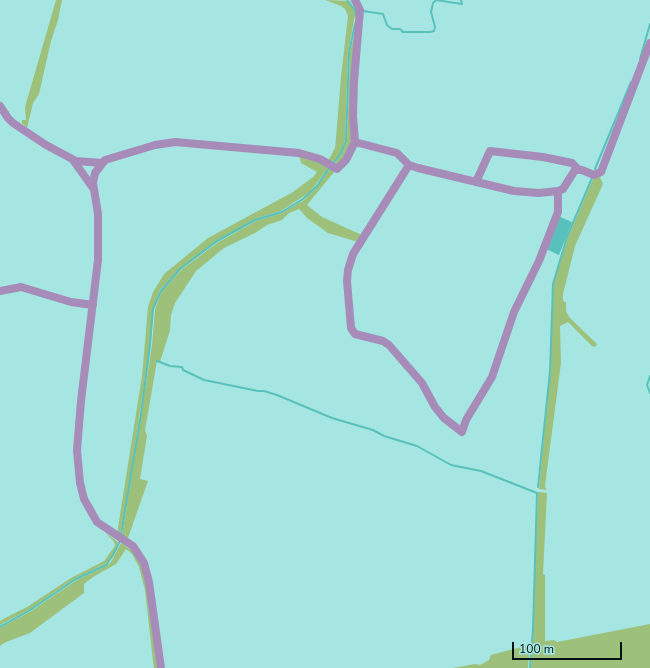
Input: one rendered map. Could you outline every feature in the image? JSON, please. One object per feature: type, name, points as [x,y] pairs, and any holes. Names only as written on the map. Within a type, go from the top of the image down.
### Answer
[{"type":"street","points":[[0,106],[8,118],[20,128],[69,157],[82,162],[102,163],[155,144],[175,142],[287,151],[310,156],[337,169],[340,167],[355,142],[353,116],[354,81],[360,10],[355,0]]},
{"type":"street","points":[[476,182],[490,151],[543,157],[572,163],[578,169],[594,175],[601,172],[650,43]]},
{"type":"street","points":[[355,142],[397,153],[409,165],[514,191],[539,193],[558,191],[562,188],[572,173],[578,169]]},
{"type":"street","points":[[69,157],[82,170],[94,188]]},
{"type":"street","points":[[102,163],[95,174],[94,188],[99,236],[93,305],[81,401],[78,450],[79,475],[84,499],[90,512],[101,526],[118,536],[136,550],[146,571],[161,668]]},
{"type":"street","points":[[409,165],[353,254],[348,270],[347,281],[351,328],[355,334],[383,341],[389,345],[422,383],[435,407],[444,418],[462,432],[466,420],[492,377],[509,331],[514,312],[539,262],[558,212],[558,191]]},
{"type":"street","points":[[0,291],[21,288],[71,302],[93,305]]},
{"type":"green space","points":[[56,0],[62,0],[58,20],[51,41],[39,94],[33,103],[27,128],[22,123],[22,120],[26,120],[25,107]]},
{"type":"green space","points":[[325,0],[349,1],[355,15],[348,53],[345,140],[341,153],[332,164],[328,161],[335,148],[348,16],[345,9],[341,6]]},
{"type":"green space","points":[[350,0],[353,0],[359,10],[352,81],[354,142],[345,159],[337,167],[334,165],[342,153],[347,141],[350,53],[357,23],[356,9]]},
{"type":"green space","points":[[299,155],[330,166],[310,192],[281,211],[255,219],[216,241],[180,269],[160,290],[153,308],[150,345],[127,498],[120,534],[117,534],[142,376],[148,307],[153,292],[164,274],[208,238],[293,192],[313,177],[317,172],[301,163]]},
{"type":"green space","points":[[330,169],[335,171],[307,205],[322,217],[362,235],[358,242],[328,233],[307,218],[299,209],[289,213],[282,220],[267,225],[255,233],[224,248],[196,271],[175,303],[171,315],[170,330],[160,362],[157,361],[145,430],[147,436],[140,479],[148,481],[128,538],[122,536],[152,345],[155,309],[162,291],[181,270],[217,243],[256,221],[282,213],[304,200],[317,187]]},
{"type":"green space","points":[[600,177],[603,184],[575,246],[563,294],[563,301],[566,302],[566,311],[570,318],[597,344],[595,347],[592,346],[568,322],[560,326],[561,363],[545,487],[547,490],[539,489],[550,371],[553,284],[568,237],[593,179]]},
{"type":"green space","points":[[538,492],[547,493],[543,574],[545,575],[545,641],[554,640],[557,642],[650,624],[650,668],[531,668]]},
{"type":"green space","points":[[106,533],[118,542],[113,555],[105,564],[76,578],[30,609],[0,625],[0,621],[27,607],[71,578],[104,561],[115,546],[114,542]]},
{"type":"green space","points":[[121,543],[133,551],[145,572],[158,668],[154,668],[145,590],[139,567],[132,554],[126,549],[116,564],[84,584],[84,593],[30,633],[6,642],[0,646],[0,628],[31,611],[77,580],[106,566],[111,562]]},
{"type":"green space","points":[[525,646],[530,649],[528,668],[453,668],[475,664],[480,665],[489,660],[491,655]]},
{"type":"water","points":[[558,216],[572,222],[559,255],[546,249]]},
{"type":"waterway","points":[[347,0],[355,10],[356,16]]},
{"type":"waterway","points":[[363,11],[383,14],[387,25],[392,29],[400,29],[403,32],[430,32],[434,31],[435,27],[431,12],[433,3],[436,0],[462,4],[461,0]]},
{"type":"waterway","points":[[333,164],[341,153],[346,141],[349,53],[355,24]]},
{"type":"waterway","points":[[640,59],[650,24]]},
{"type":"waterway","points":[[595,169],[631,82]]},
{"type":"waterway","points":[[121,535],[141,414],[153,309],[161,291],[180,269],[217,241],[255,220],[282,212],[303,199],[317,186],[330,167]]},
{"type":"waterway","points":[[538,487],[550,371],[553,284],[567,237],[592,178]]},
{"type":"waterway","points":[[157,361],[170,366],[182,367],[183,370],[204,380],[264,391],[277,395],[332,418],[373,430],[384,436],[417,446],[451,465],[481,471],[537,493],[533,629],[530,668]]},
{"type":"waterway","points":[[650,376],[647,385],[650,393]]},
{"type":"waterway","points":[[0,627],[30,610],[76,579],[106,565],[120,541]]}]
